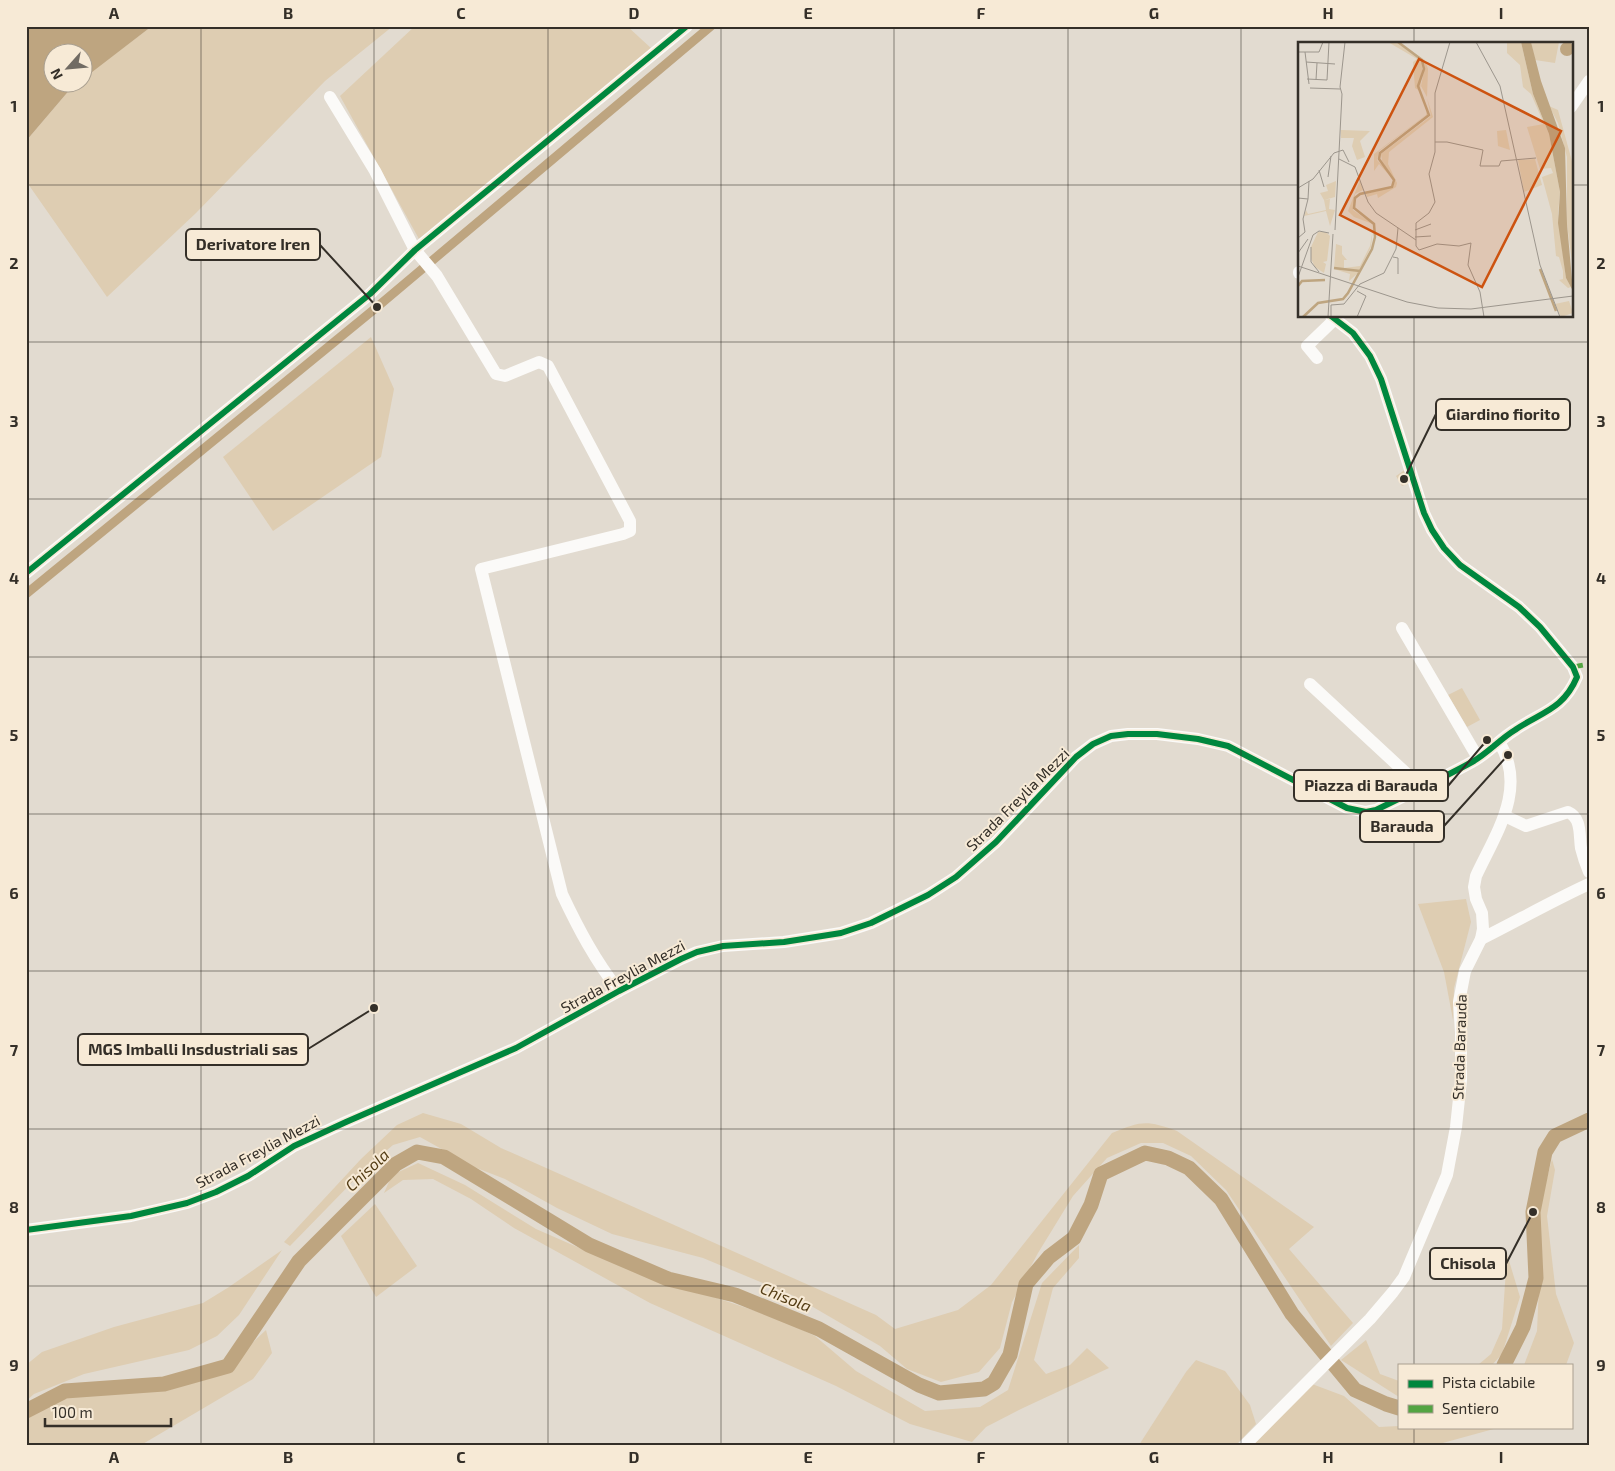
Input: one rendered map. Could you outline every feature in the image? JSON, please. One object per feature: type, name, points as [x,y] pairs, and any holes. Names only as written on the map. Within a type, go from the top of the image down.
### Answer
[{"type":"street","points":[[26,573],[370,294],[416,250],[687,26]]},
{"type":"street","points":[[1572,106],[1589,81]]},
{"type":"street","points":[[330,97],[375,171],[416,250],[437,276],[496,374],[505,376],[539,362],[548,366],[630,521],[630,530],[623,534],[481,569],[562,894],[598,964],[619,991]]},
{"type":"street","points":[[1317,358],[1308,346],[1333,318]]},
{"type":"street","name":"Strada Freylia Mezzi","points":[[26,1230],[131,1216],[187,1202],[216,1192],[248,1176],[294,1146],[516,1048],[619,991],[697,952],[723,946],[784,942],[841,933],[871,923],[908,905],[956,877],[996,842],[1076,757],[1093,744],[1111,736],[1157,734],[1198,739],[1228,746],[1347,808],[1366,812],[1376,810],[1478,758],[1534,718],[1552,710],[1573,687],[1577,677],[1573,667],[1540,627],[1512,602],[1460,565],[1444,548],[1424,513],[1381,379],[1370,356],[1353,333],[1333,318]]},
{"type":"street","points":[[1402,628],[1478,758]]},
{"type":"street","points":[[1310,684],[1421,787]]},
{"type":"street","name":"Strada Barauda","points":[[1244,1445],[1370,1319],[1393,1292],[1404,1277],[1446,1175],[1456,1127],[1461,1080],[1459,1002],[1465,971],[1481,939],[1483,929],[1482,914],[1474,887],[1476,876],[1505,816],[1510,795],[1508,761],[1498,742]]},
{"type":"street","points":[[1505,816],[1526,826],[1568,812],[1574,815],[1577,820],[1581,847],[1589,872]]},
{"type":"street","points":[[1481,939],[1520,920],[1546,904],[1589,884]]},
{"type":"shaded area","points":[[26,26],[152,26],[92,72],[92,42],[42,42],[42,92],[68,92],[26,141]]},
{"type":"shaded area","points":[[152,26],[393,26],[325,81],[196,213],[107,297],[26,181],[26,141],[68,92],[92,92],[92,71]]},
{"type":"shaded area","points":[[415,26],[627,26],[652,49],[419,239],[340,96]]},
{"type":"shaded area","points":[[371,337],[394,389],[381,457],[273,531],[223,457]]},
{"type":"shaded area","points":[[1406,469],[1411,482],[1402,486],[1396,476]]},
{"type":"shaded area","points":[[1462,688],[1480,720],[1467,727],[1448,695]]},
{"type":"shaded area","points":[[1466,899],[1471,922],[1454,988],[1453,1020],[1444,972],[1418,904]]},
{"type":"shaded area","points":[[423,1113],[461,1124],[501,1148],[876,1315],[895,1329],[958,1310],[991,1285],[1112,1133],[1138,1124],[1158,1125],[1177,1131],[1314,1227],[1289,1249],[1353,1323],[1331,1346],[1226,1190],[1191,1156],[1163,1143],[1141,1143],[1107,1158],[1073,1196],[1038,1253],[1012,1302],[1000,1348],[979,1372],[941,1382],[907,1369],[880,1346],[794,1296],[703,1258],[612,1234],[557,1208],[505,1179],[474,1167],[420,1137],[393,1145],[365,1169],[290,1246],[284,1242],[361,1159],[397,1125]]},
{"type":"shaded area","points":[[1552,1159],[1555,1170],[1547,1216],[1556,1294],[1574,1343],[1566,1364],[1524,1364],[1537,1331],[1539,1285],[1538,1213]]},
{"type":"shaded area","points":[[418,1163],[465,1185],[536,1229],[623,1267],[777,1318],[815,1336],[856,1371],[925,1411],[980,1407],[1008,1390],[1042,1283],[1079,1245],[1079,1258],[1053,1288],[1034,1360],[1046,1374],[1070,1365],[1087,1348],[1109,1368],[986,1427],[972,1442],[910,1424],[836,1386],[650,1303],[514,1228],[471,1199],[433,1179],[403,1180],[384,1193],[392,1175]]},
{"type":"shaded area","points":[[375,1204],[417,1266],[376,1297],[341,1236]]},
{"type":"shaded area","points":[[282,1250],[239,1315],[217,1336],[189,1350],[84,1374],[34,1394],[26,1401],[26,1365],[42,1352],[114,1327],[203,1303]]},
{"type":"shaded area","points":[[1507,1254],[1520,1297],[1502,1354],[1493,1364],[1479,1364],[1491,1354],[1502,1329]]},
{"type":"shaded area","points":[[266,1330],[272,1353],[253,1379],[141,1445],[26,1445],[26,1411],[65,1391],[161,1391],[228,1366]]},
{"type":"shaded area","points":[[1366,1340],[1380,1374],[1398,1381],[1398,1396],[1341,1360]]},
{"type":"shaded area","points":[[1196,1360],[1225,1371],[1250,1405],[1256,1424],[1236,1445],[1139,1445],[1186,1372]]},
{"type":"shaded area","points":[[1312,1384],[1344,1396],[1379,1427],[1497,1428],[1439,1444],[1248,1445]]},
{"type":"waterway","points":[[26,594],[377,307],[711,26]]},
{"type":"waterway","name":"Chisola","points":[[1504,1364],[1523,1327],[1536,1278],[1533,1212],[1545,1152],[1555,1136],[1589,1120]]},
{"type":"waterway","name":"Chisola","points":[[26,1411],[65,1391],[164,1384],[228,1366],[299,1261],[396,1164],[417,1152],[444,1157],[589,1245],[668,1279],[735,1295],[819,1329],[919,1385],[939,1393],[984,1389],[994,1383],[1010,1355],[1026,1284],[1049,1257],[1074,1238],[1091,1205],[1101,1174],[1145,1153],[1168,1158],[1189,1168],[1221,1199],[1292,1314],[1355,1390],[1398,1408]]},
{"type":"marked path","points":[[1573,667],[1589,664]]},
{"type":"cycle path","points":[[26,573],[370,294],[415,250],[687,26]]},
{"type":"cycle path","points":[[26,1230],[131,1216],[187,1203],[216,1192],[248,1176],[294,1146],[516,1048],[619,991],[697,952],[723,946],[784,942],[841,933],[871,923],[928,895],[956,877],[996,842],[1076,757],[1093,744],[1111,736],[1157,734],[1198,739],[1228,746],[1347,808],[1366,812],[1376,810],[1472,762],[1509,734],[1558,704],[1565,697],[1577,677],[1573,667],[1540,627],[1519,607],[1460,565],[1444,548],[1424,513],[1381,379],[1370,356],[1353,333],[1334,318]]},
{"type":"place","name":"Derivatore Iren","points":[[377,307]]},
{"type":"place","name":"Giardino fiorito","points":[[1404,479]]},
{"type":"place","name":"Piazza di Barauda","points":[[1487,740]]},
{"type":"place","name":"Barauda","points":[[1508,755]]},
{"type":"place","name":"MGS Imballi Insdustriali sas","points":[[374,1008]]},
{"type":"place","name":"Chisola","points":[[1533,1212]]}]
